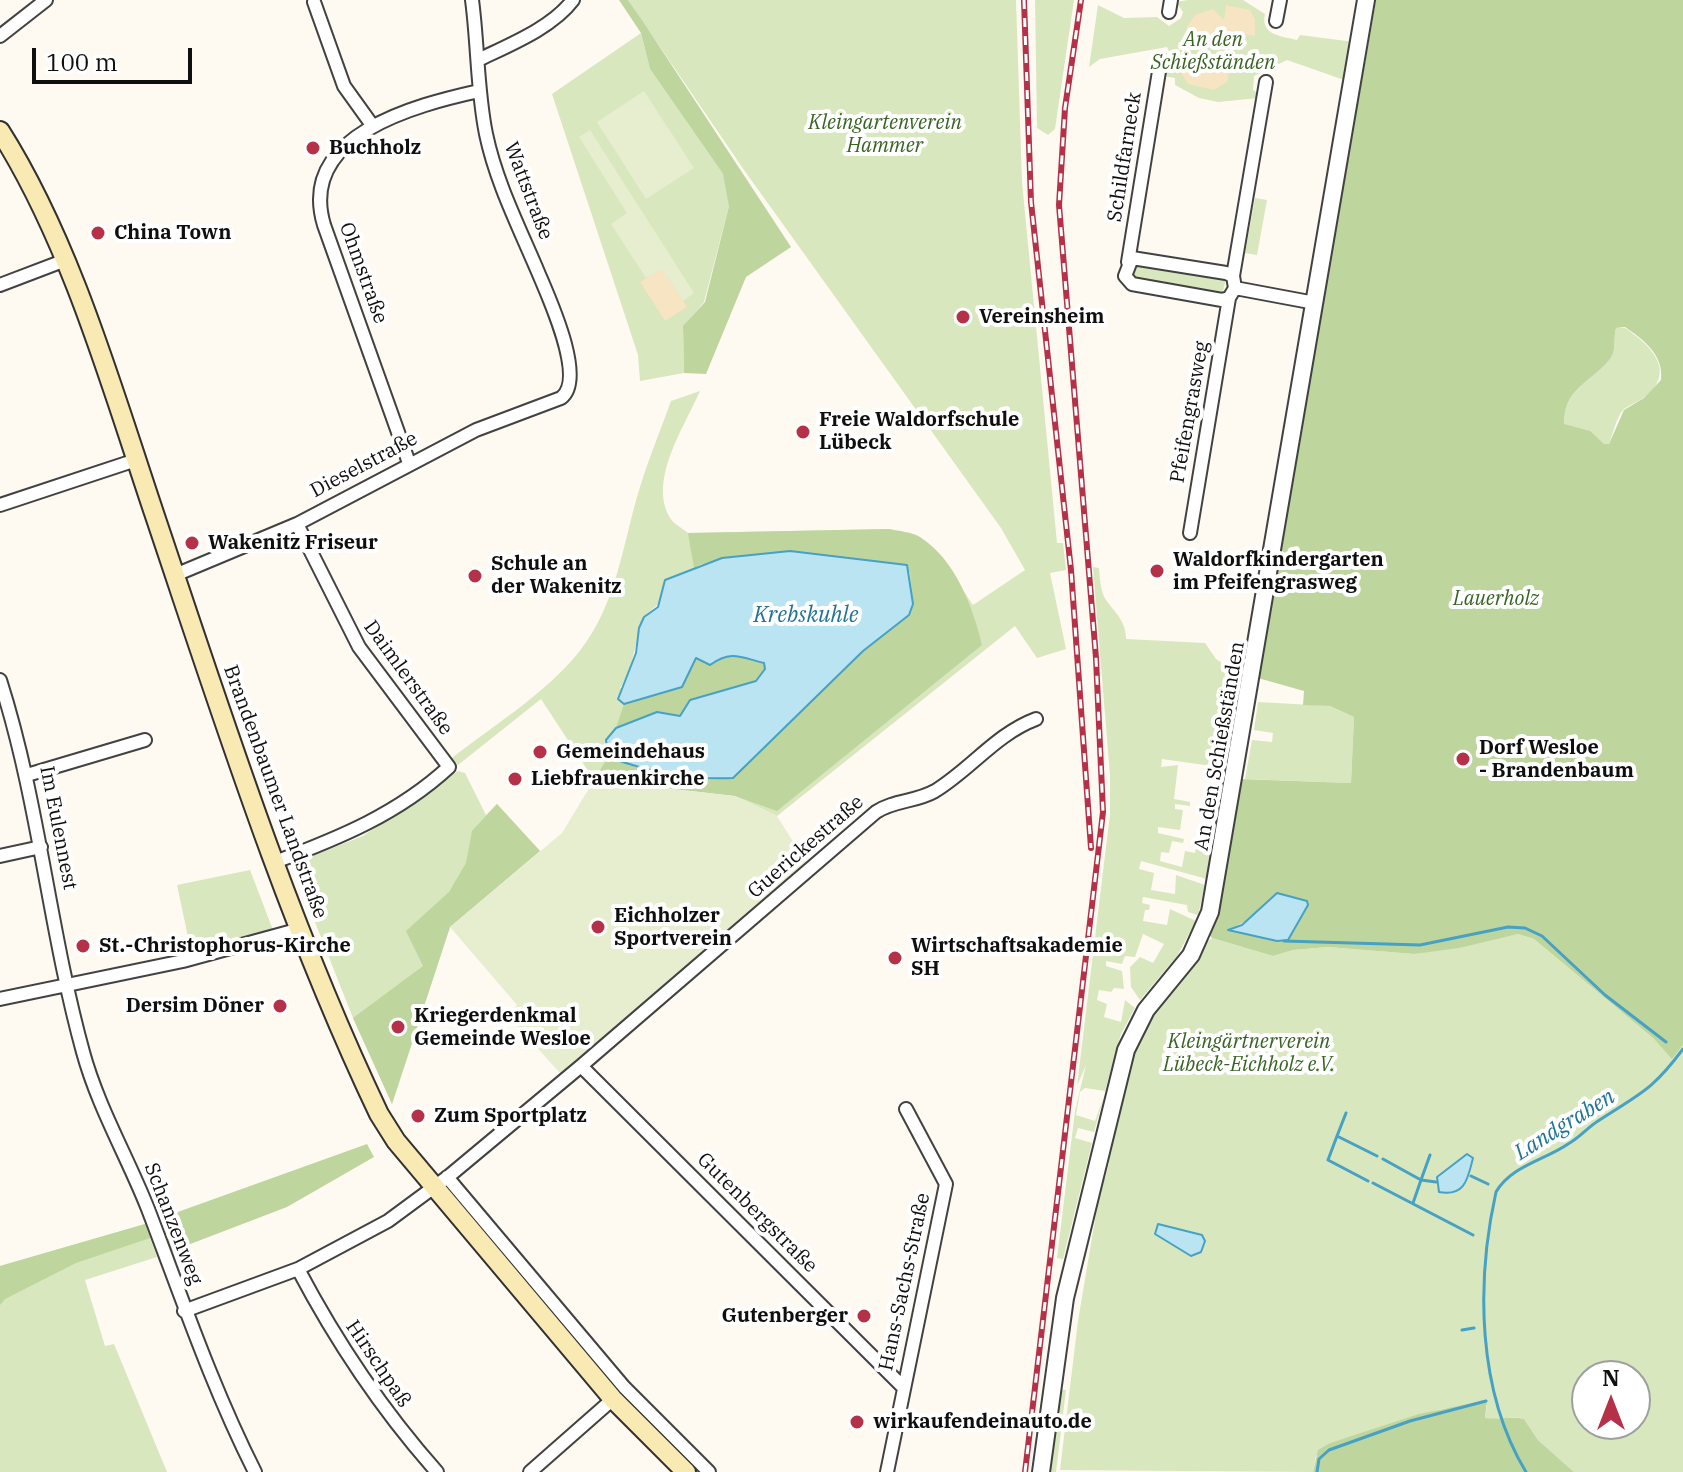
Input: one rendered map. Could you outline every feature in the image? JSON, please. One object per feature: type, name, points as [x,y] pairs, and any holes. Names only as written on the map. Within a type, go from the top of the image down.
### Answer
[{"type":"main road","name":"Brandenbaumer Landstraße","points":[[0,131],[26,177],[63,261],[136,460],[275,862],[300,929],[379,1114],[441,1182],[613,1399],[686,1472]]},
{"type":"street","points":[[0,36],[46,0]]},
{"type":"street","name":"Wattstraße","points":[[472,0],[479,91],[495,169],[563,338],[571,375],[569,389]]},
{"type":"street","points":[[478,60],[529,33],[567,9],[573,0]]},
{"type":"street","points":[[1276,21],[1280,0]]},
{"type":"street","name":"An den Schießständen","points":[[1041,1472],[1065,1298],[1126,1050],[1150,1004],[1191,955],[1210,912],[1366,0]]},
{"type":"street","points":[[314,2],[344,86],[372,125]]},
{"type":"street","name":"Schildfarneck","points":[[1128,262],[1161,59]]},
{"type":"street","name":"Pfeifengrasweg","points":[[1190,533],[1266,82]]},
{"type":"street","name":"Ohmstraße","points":[[409,463],[321,215],[321,195],[330,168],[346,146],[372,125],[435,100],[479,91]]},
{"type":"street","points":[[1232,288],[1138,257],[1128,262],[1125,276],[1132,284],[1232,288],[1315,303]]},
{"type":"street","points":[[0,285],[63,261]]},
{"type":"street","name":"Dieselstraße","points":[[175,575],[297,524],[409,463],[476,430],[561,398],[569,389]]},
{"type":"street","points":[[1,502],[136,460]]},
{"type":"street","name":"Daimlerstraße","points":[[275,862],[366,825],[400,805],[449,767],[359,647],[297,524]]},
{"type":"street","name":"Im Eulennest","points":[[0,680],[27,775],[68,986]]},
{"type":"street","name":"Guerickestraße","points":[[184,1311],[298,1269],[388,1221],[441,1182],[581,1066],[876,812],[892,803],[932,793],[1018,726],[1036,719]]},
{"type":"street","points":[[27,775],[145,740]]},
{"type":"street","points":[[0,856],[41,847]]},
{"type":"street","points":[[0,999],[235,949],[300,929]]},
{"type":"street","name":"Schanzenweg","points":[[68,986],[95,1092],[147,1207],[184,1311],[229,1420],[255,1472]]},
{"type":"street","name":"Gutenbergstraße","points":[[581,1066],[904,1388]]},
{"type":"street","name":"Hans-Sachs-Straße","points":[[887,1472],[946,1184],[906,1109]]},
{"type":"street","name":"Brandenbaumer Landstraße","points":[[441,1182],[624,1387],[709,1472]]},
{"type":"street","name":"Hirschpaß","points":[[298,1269],[331,1332],[399,1429],[437,1472]]},
{"type":"street","points":[[530,1472],[613,1399]]},
{"type":"green space","points":[[619,0],[628,0],[791,247],[746,277],[706,374],[684,373],[683,326],[705,302],[729,206],[723,174],[650,69],[641,33]]},
{"type":"green space","name":"Kleingartenverein Hammer","points":[[628,0],[1016,0],[1022,182],[1057,543],[1063,543],[1066,570],[1050,573],[1066,649],[1037,658],[1015,626],[777,816],[735,796],[594,780],[541,699],[458,765],[452,758],[551,682],[592,633],[611,593],[640,487],[671,401],[700,391],[671,452],[663,485],[669,516],[688,533],[889,529],[919,540],[940,556],[973,605],[1025,570],[1001,528],[744,170]],"holes":[[[702,563],[788,721],[722,656],[666,692],[620,688],[629,670],[644,617],[662,600],[665,582],[686,575]]]},
{"type":"green space","points":[[1035,0],[1074,0],[1055,129],[1048,135],[1037,128]]},
{"type":"green space","points":[[1243,0],[1265,14],[1266,26],[1279,36],[1297,40],[1300,35],[1354,42],[1347,81],[1287,60],[1254,76],[1253,90],[1259,98],[1218,102],[1199,98],[1175,85],[1175,78],[1164,76],[1174,62],[1167,47],[1100,59],[1089,67],[1098,5],[1124,18],[1157,17],[1169,26],[1181,18],[1183,12],[1176,2]]},
{"type":"green space","name":"Lauerholz","points":[[1376,0],[1683,0],[1683,1045],[1672,1059],[1654,1039],[1534,939],[1518,934],[1459,948],[1414,954],[1328,947],[1293,950],[1273,956],[1212,938],[1208,933],[1240,779],[1351,783],[1354,717],[1330,706],[1303,705],[1304,691],[1258,678]],"holes":[[[1625,327],[1646,343],[1656,356],[1661,380],[1644,398],[1624,410],[1609,444],[1604,444],[1590,431],[1564,424],[1565,412],[1573,394],[1612,356],[1616,328]],[[1270,898],[1300,917],[1288,940],[1277,941],[1228,930],[1257,914]]]},
{"type":"green space","points":[[641,33],[650,69],[723,174],[729,192],[729,206],[704,302],[683,327],[684,373],[640,381],[638,355],[552,94]]},
{"type":"green space","points":[[644,91],[694,168],[646,199],[597,122]]},
{"type":"green space","points":[[590,130],[694,293],[683,301],[662,269],[646,278],[611,224],[627,213],[579,137]]},
{"type":"green space","points":[[1255,198],[1267,200],[1257,255],[1245,253]]},
{"type":"green space","points":[[1134,262],[1226,279],[1222,295],[1137,282],[1131,277]]},
{"type":"green space","points":[[1616,328],[1625,328],[1643,342],[1660,368],[1655,386],[1646,396],[1621,412],[1609,444],[1604,444],[1563,424],[1568,402],[1612,356]]},
{"type":"green space","points":[[889,529],[920,537],[943,558],[968,600],[982,645],[777,811],[735,796],[594,780],[608,757],[669,774],[733,777],[863,651],[909,615],[913,604],[910,572],[768,557],[738,557],[694,568],[688,533]]},
{"type":"green space","points":[[1093,567],[1099,568],[1103,593],[1122,622],[1126,639],[1205,643],[1216,659],[1242,676],[1226,768],[1162,759],[1161,767],[1178,765],[1174,799],[1190,802],[1190,806],[1175,804],[1175,809],[1183,810],[1180,830],[1158,827],[1158,833],[1184,839],[1183,843],[1172,841],[1169,853],[1161,852],[1160,861],[1182,867],[1185,851],[1195,853],[1198,840],[1213,842],[1207,879],[1141,861],[1139,869],[1154,873],[1151,890],[1175,894],[1176,875],[1205,885],[1198,915],[1188,912],[1187,905],[1143,897],[1142,903],[1150,905],[1149,910],[1145,910],[1143,921],[1167,925],[1170,909],[1196,921],[1177,956],[1140,1000],[1131,987],[1130,967],[1140,957],[1153,963],[1164,944],[1143,934],[1135,957],[1125,956],[1122,964],[1106,961],[1106,966],[1122,971],[1124,989],[1114,988],[1111,992],[1099,990],[1097,1000],[1107,1004],[1104,1017],[1121,1022],[1125,1000],[1135,1008],[1121,1034],[1105,1091],[1085,1088],[1080,1092],[1076,1115],[1095,1121],[1104,1096],[1094,1132],[1078,1128],[1075,1138],[1092,1143],[1063,1259],[1057,1258],[1075,1111],[1086,1065],[1077,1086],[1110,814],[1110,776]]},
{"type":"green space","points":[[737,653],[764,663],[765,668],[756,681],[690,700],[680,716],[616,728],[624,704],[666,692],[683,680],[695,658],[706,664]]},
{"type":"green space","points":[[1258,702],[1330,706],[1354,717],[1351,783],[1245,779],[1252,740],[1272,742],[1273,733],[1254,730]]},
{"type":"green space","points":[[458,771],[465,773],[486,815],[497,804],[540,851],[450,927],[392,1104],[353,1018],[292,864],[363,836]]},
{"type":"green space","name":"Eichholzer Sportverein","points":[[594,780],[735,796],[777,816],[811,870],[560,1073],[507,1015],[517,1005],[450,927],[562,833]]},
{"type":"green space","points":[[497,804],[540,851],[450,927],[392,1104],[353,1018],[423,966],[406,931],[449,892],[466,863],[472,831]]},
{"type":"green space","points":[[250,870],[273,930],[191,951],[177,885]]},
{"type":"green space","name":"Kleingärtnerverein Lübeck-Eichholz e.V.","points":[[1518,934],[1534,939],[1655,1040],[1672,1058],[1683,1045],[1683,1472],[1574,1472],[1538,1440],[1524,1419],[1485,1418],[1487,1405],[1441,1409],[1330,1443],[1316,1456],[1313,1472],[1060,1470],[1078,1321],[1102,1178],[1105,1179],[1109,1163],[1103,1161],[1126,1069],[1141,1031],[1203,945],[1212,938],[1273,956],[1293,950],[1328,947],[1414,954]],"holes":[[[1473,1160],[1460,1189],[1448,1193],[1439,1192],[1436,1182],[1456,1163]]]},
{"type":"green space","points":[[367,1144],[374,1157],[287,1207],[172,1251],[161,1218]]},
{"type":"green space","points":[[145,1224],[157,1257],[85,1280],[105,1346],[114,1344],[167,1472],[0,1472],[0,1266]]},
{"type":"green space","points":[[145,1224],[150,1238],[76,1263],[5,1299],[0,1305],[0,1266]]},
{"type":"green space","points":[[1057,1389],[1066,1390],[1056,1472],[1047,1472]]},
{"type":"green space","points":[[1487,1400],[1485,1418],[1524,1419],[1538,1440],[1574,1472],[1313,1472],[1318,1450],[1330,1443],[1419,1414]]},
{"type":"sand","points":[[1226,5],[1250,10],[1255,19],[1255,36],[1243,34],[1214,38],[1186,28],[1195,15],[1213,9],[1224,20]]},
{"type":"sand","points":[[1182,56],[1210,70],[1228,71],[1228,81],[1214,90],[1188,84],[1177,67]]},
{"type":"sand","points":[[662,268],[687,307],[665,321],[640,282]]},
{"type":"water","name":"Krebskuhle","points":[[790,551],[907,565],[913,604],[909,615],[863,651],[733,778],[669,774],[608,757],[606,740],[616,728],[657,712],[680,716],[690,700],[756,681],[765,669],[764,663],[737,656],[725,657],[710,665],[696,658],[682,687],[624,704],[618,699],[636,653],[639,628],[644,617],[658,607],[665,580],[722,558]]},
{"type":"water","points":[[1277,893],[1307,901],[1308,905],[1288,940],[1277,941],[1228,930],[1242,925]]},
{"type":"water","points":[[1467,1154],[1473,1158],[1464,1184],[1455,1191],[1439,1192],[1437,1177]]},
{"type":"water","points":[[1158,1224],[1202,1235],[1205,1241],[1201,1252],[1191,1256],[1155,1234]]},
{"type":"waterway","points":[[1284,941],[1420,945],[1508,927],[1525,928],[1542,936],[1605,995],[1666,1042]]},
{"type":"waterway","name":"Landgraben","points":[[1526,1472],[1498,1407],[1485,1335],[1485,1262],[1496,1192],[1510,1176],[1572,1142],[1644,1091],[1683,1049]]},
{"type":"waterway","points":[[1346,1113],[1337,1136],[1377,1156]]},
{"type":"waterway","points":[[1337,1136],[1328,1160],[1368,1181]]},
{"type":"waterway","points":[[1430,1155],[1421,1180],[1436,1182]]},
{"type":"waterway","points":[[1383,1159],[1421,1180],[1413,1203]]},
{"type":"waterway","points":[[1471,1176],[1488,1184]]},
{"type":"waterway","points":[[1373,1183],[1473,1235]]},
{"type":"waterway","points":[[1462,1330],[1474,1328]]},
{"type":"waterway","points":[[1317,1472],[1319,1459],[1329,1450],[1410,1421],[1486,1401]]},
{"type":"railway","points":[[1024,0],[1031,202],[1071,570],[1091,848]]},
{"type":"railway","points":[[1025,1472],[1103,812],[1096,658],[1059,205],[1065,108],[1081,0]]},
{"type":"place","name":"Buchholz","points":[[313,148]]},
{"type":"place","name":"China Town","points":[[98,233]]},
{"type":"place","name":"Vereinsheim","points":[[963,317]]},
{"type":"place","name":"Freie Waldorfschule Lübeck","points":[[803,432]]},
{"type":"place","name":"Wakenitz Friseur","points":[[192,543]]},
{"type":"place","name":"Waldorfkindergarten im Pfeifengrasweg","points":[[1157,571]]},
{"type":"place","name":"Schule an der Wakenitz","points":[[475,576]]},
{"type":"place","name":"Gemeindehaus","points":[[540,752]]},
{"type":"place","name":"Dorf Wesloe - Brandenbaum","points":[[1463,759]]},
{"type":"place","name":"Liebfrauenkirche","points":[[515,779]]},
{"type":"place","name":"Eichholzer Sportverein","points":[[598,927]]},
{"type":"place","name":"St.-Christophorus-Kirche","points":[[83,946]]},
{"type":"place","name":"Wirtschaftsakademie SH","points":[[895,958]]},
{"type":"place","name":"Dersim Döner","points":[[280,1006]]},
{"type":"place","name":"Kriegerdenkmal Gemeinde Wesloe","points":[[398,1027]]},
{"type":"place","name":"Zum Sportplatz","points":[[418,1116]]},
{"type":"place","name":"Gutenberger","points":[[864,1316]]},
{"type":"place","name":"wirkaufendeinauto.de","points":[[857,1422]]}]
